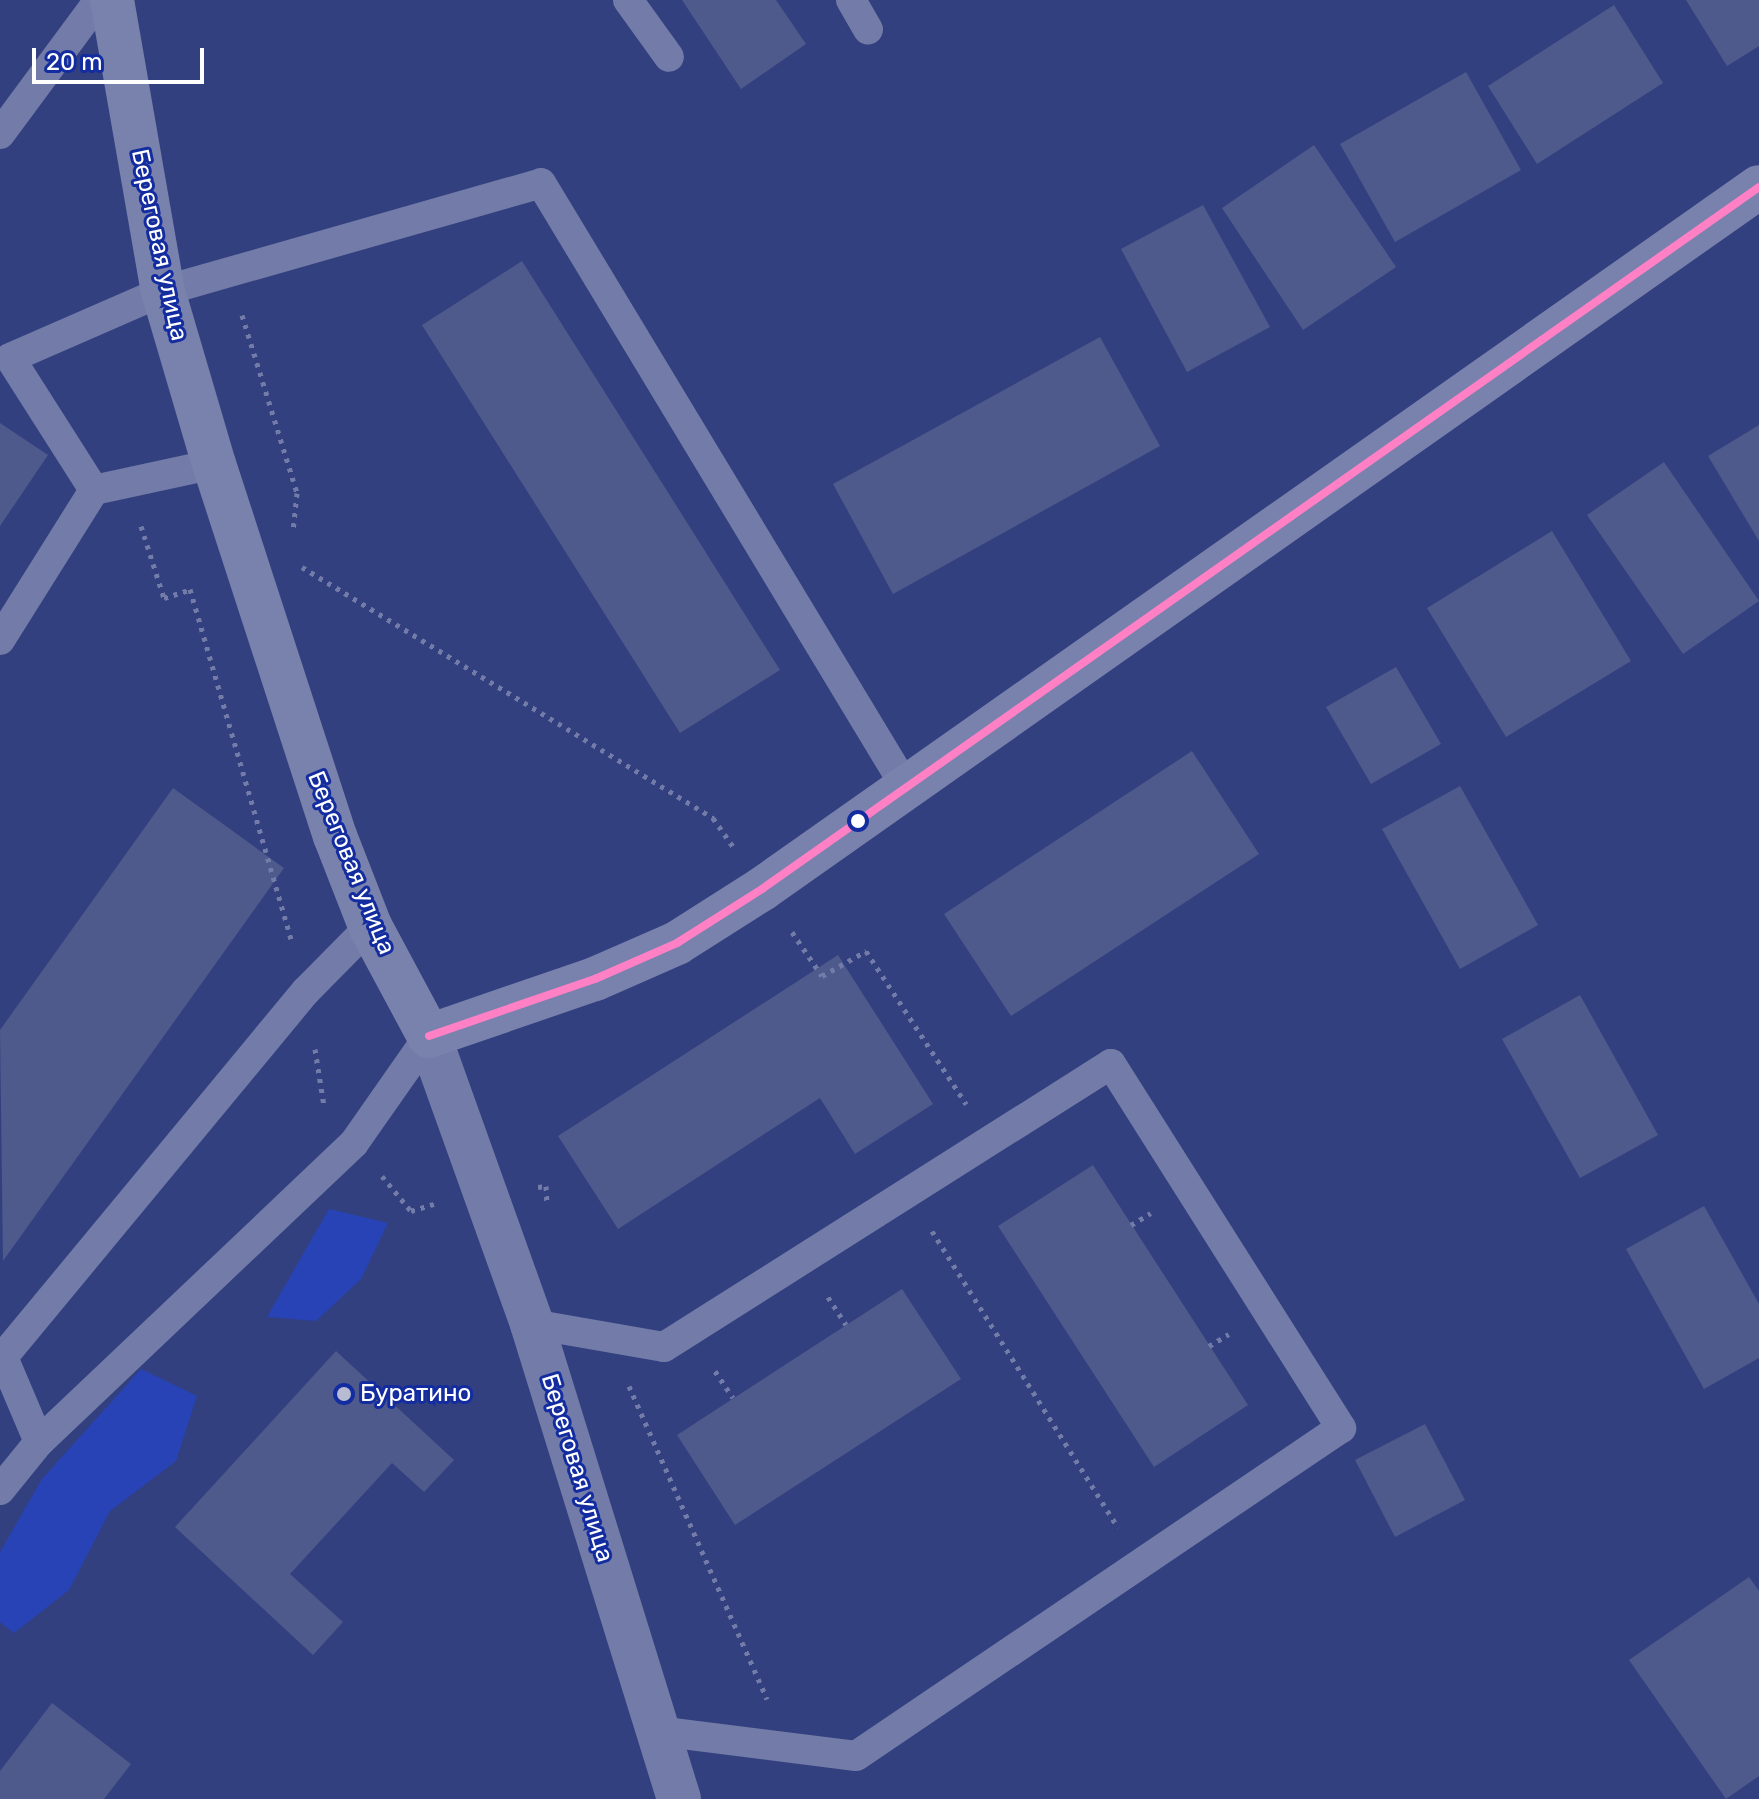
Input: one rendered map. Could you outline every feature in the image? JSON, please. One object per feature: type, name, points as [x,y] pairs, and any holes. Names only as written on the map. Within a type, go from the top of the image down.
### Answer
[{"type":"street","name":"Береговая улица","points":[[112,0],[163,291],[214,464],[370,926],[429,1036],[532,1324],[679,1799]]},
{"type":"street","points":[[429,1036],[609,973],[677,943],[762,889],[1759,187]]},
{"type":"lane","points":[[0,134],[99,0]]},
{"type":"lane","points":[[628,0],[669,57]]},
{"type":"lane","points":[[851,0],[868,29]]},
{"type":"lane","points":[[94,490],[10,358],[163,291],[541,183],[907,789]]},
{"type":"lane","points":[[0,640],[94,490],[214,464]]},
{"type":"lane","points":[[39,1442],[3,1357],[306,991],[370,926]]},
{"type":"lane","points":[[0,1490],[39,1442],[354,1143],[429,1036]]},
{"type":"lane","points":[[532,1324],[664,1347],[1111,1064],[1341,1428],[856,1756],[659,1731]]},
{"type":"path","points":[[229,272],[297,493],[291,546]]},
{"type":"path","points":[[289,559],[713,818],[822,976],[866,951],[990,1141]]},
{"type":"path","points":[[1131,1225],[1157,1209]]},
{"type":"path","points":[[931,1231],[1120,1532]]},
{"type":"path","points":[[828,1297],[846,1325]]},
{"type":"path","points":[[1209,1346],[1236,1329]]},
{"type":"path","points":[[607,1337],[789,1747]]},
{"type":"path","points":[[715,1371],[733,1398]]},
{"type":"shaded area","points":[[329,1209],[388,1223],[361,1279],[316,1321],[267,1317]]},
{"type":"shaded area","points":[[141,1369],[197,1396],[176,1461],[110,1511],[69,1590],[14,1633],[0,1622],[0,1552],[42,1479]]},
{"type":"building","points":[[682,0],[776,0],[806,44],[741,89]]},
{"type":"building","points":[[1686,0],[1759,0],[1759,46],[1727,66]]},
{"type":"building","points":[[1614,5],[1663,83],[1537,164],[1488,86]]},
{"type":"building","points":[[1466,72],[1521,170],[1395,242],[1340,144]]},
{"type":"building","points":[[1314,145],[1396,267],[1303,330],[1222,208]]},
{"type":"building","points":[[1203,205],[1270,327],[1187,372],[1121,249]]},
{"type":"building","points":[[522,261],[780,670],[680,733],[422,325]]},
{"type":"building","points":[[1100,337],[1160,446],[893,594],[833,484]]},
{"type":"building","points":[[0,423],[48,455],[0,526]]},
{"type":"building","points":[[1759,425],[1759,541],[1708,456]]},
{"type":"building","points":[[1664,462],[1759,601],[1683,654],[1587,515]]},
{"type":"building","points":[[1552,531],[1631,661],[1506,737],[1427,608]]},
{"type":"building","points":[[1396,667],[1441,744],[1371,784],[1326,707]]},
{"type":"building","points":[[1192,751],[1259,854],[1011,1016],[944,914]]},
{"type":"building","points":[[1460,786],[1538,925],[1460,969],[1382,829]]},
{"type":"building","points":[[173,788],[284,868],[3,1261],[0,1030]]},
{"type":"building","points":[[838,955],[933,1104],[855,1154],[820,1098],[618,1229],[558,1136]]},
{"type":"building","points":[[1580,995],[1658,1135],[1580,1178],[1502,1039]]},
{"type":"building","points":[[1093,1165],[1248,1405],[1154,1467],[998,1226]]},
{"type":"building","points":[[1704,1206],[1759,1304],[1759,1358],[1704,1389],[1626,1249]]},
{"type":"building","points":[[902,1289],[961,1379],[735,1525],[677,1435]]},
{"type":"building","points":[[336,1351],[454,1460],[424,1492],[392,1463],[290,1574],[343,1622],[313,1655],[175,1527]]},
{"type":"building","points":[[1425,1424],[1465,1500],[1395,1537],[1355,1460]]},
{"type":"building","points":[[1749,1577],[1759,1591],[1759,1776],[1726,1799],[1629,1660]]},
{"type":"building","points":[[52,1703],[131,1764],[104,1799],[0,1799],[0,1771]]},
{"type":"transit line","points":[[429,1036],[595,979],[677,943],[762,889],[1759,187]]},
{"type":"place","name":"Буратино","points":[[344,1394]]}]
